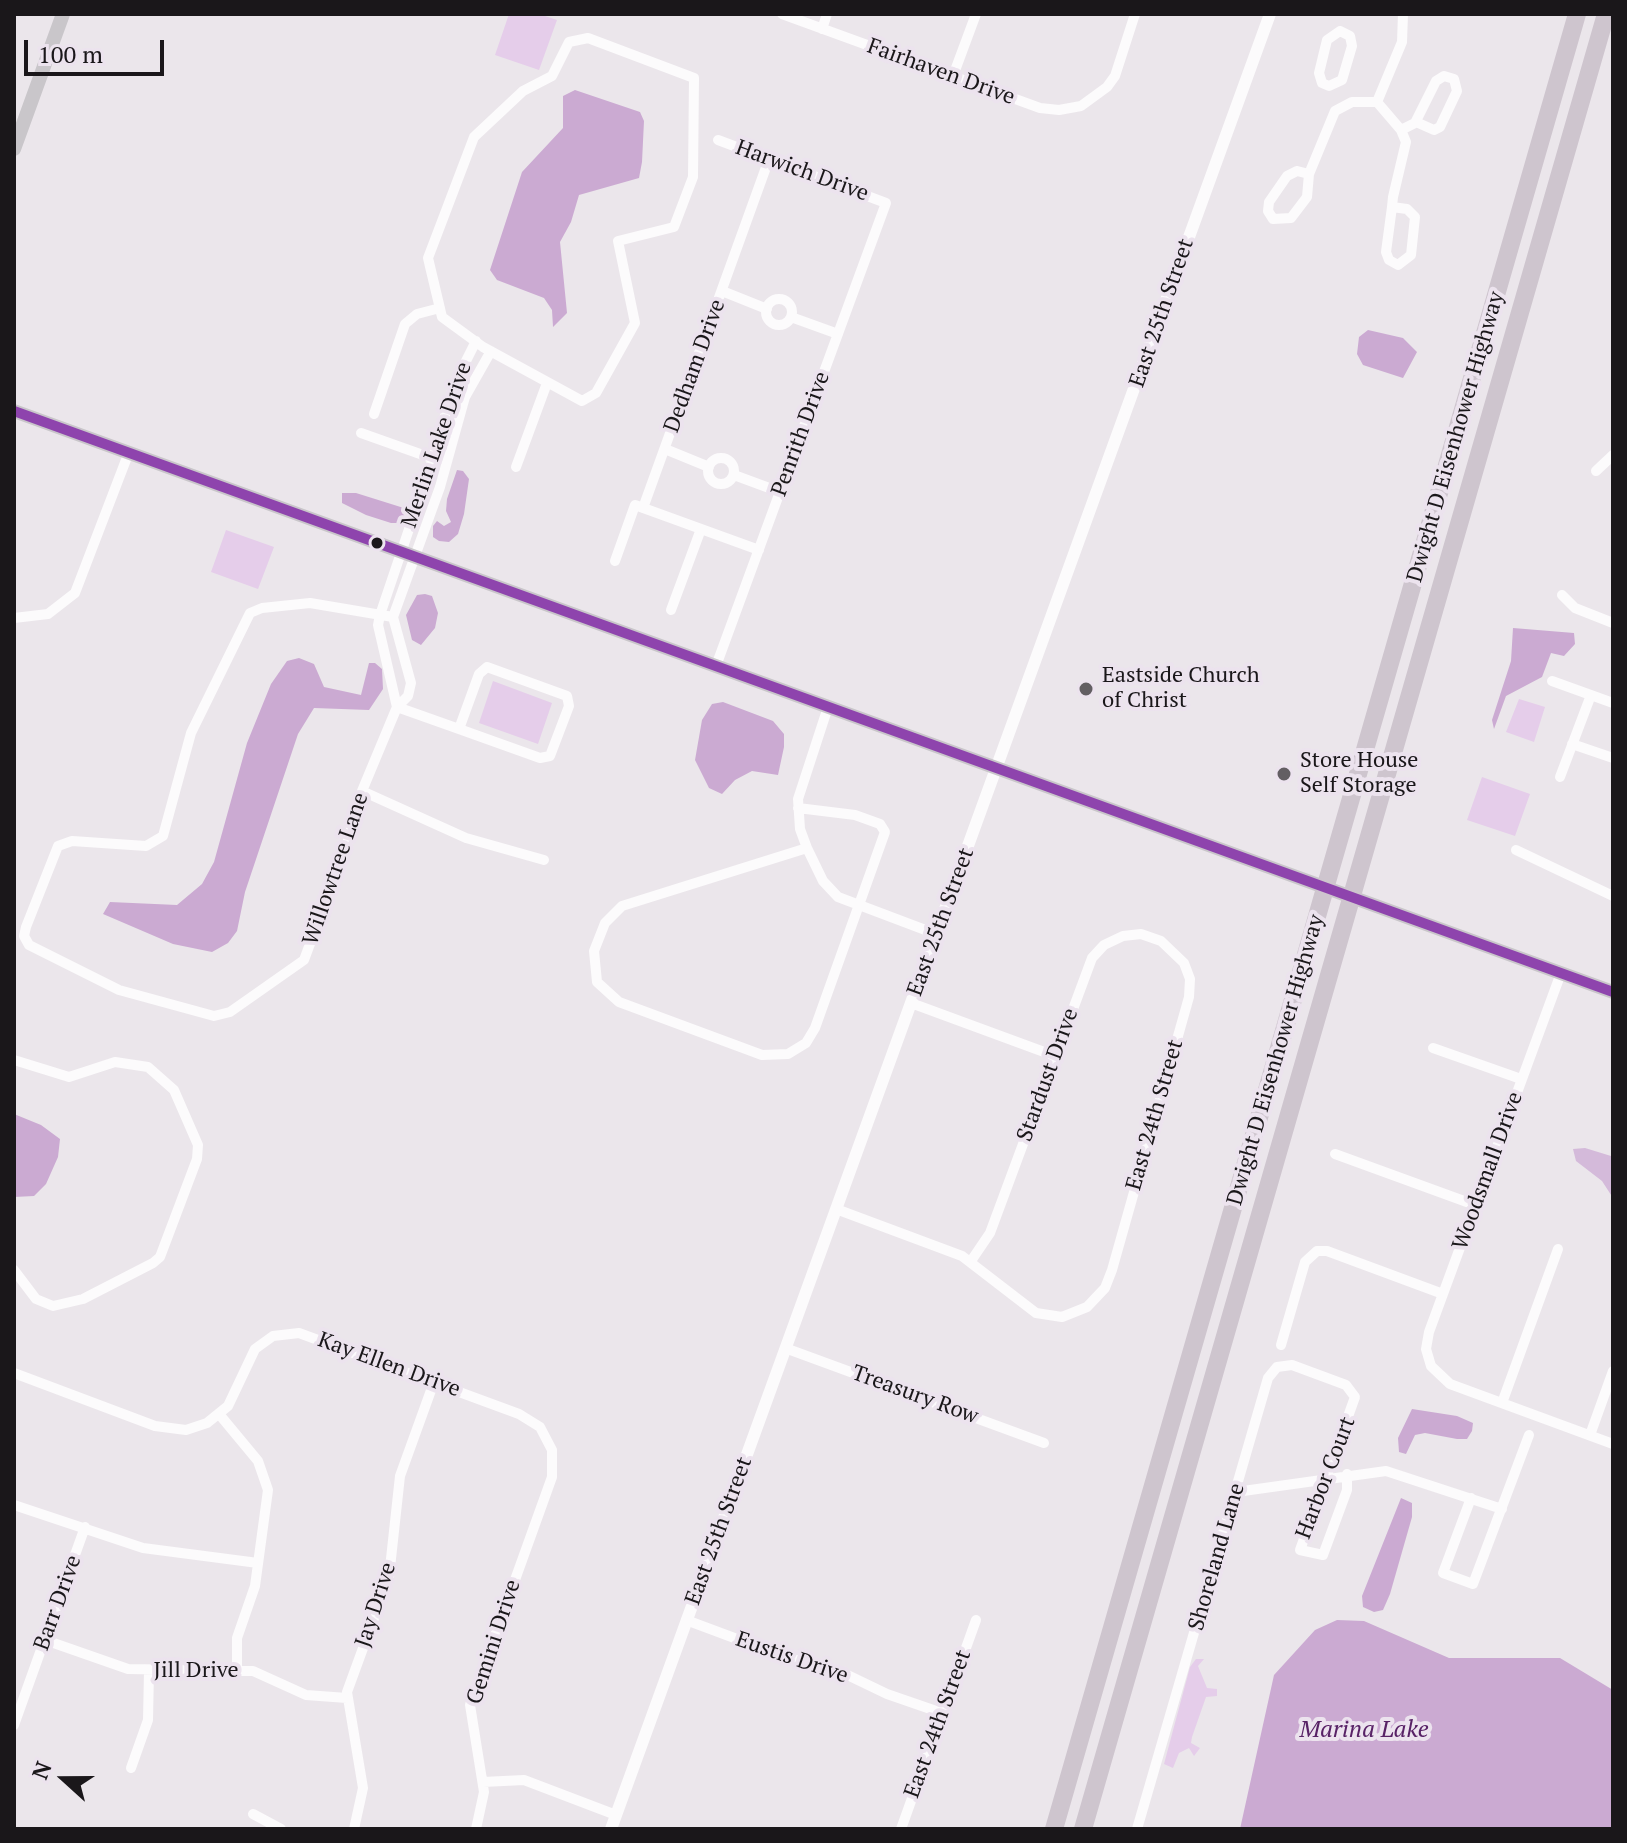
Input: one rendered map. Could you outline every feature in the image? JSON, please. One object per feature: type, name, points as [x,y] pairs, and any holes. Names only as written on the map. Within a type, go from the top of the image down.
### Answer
[{"type":"highway","name":"Dwight D Eisenhower Highway","points":[[1054,1829],[1577,14]]},
{"type":"highway","name":"Dwight D Eisenhower Highway","points":[[1083,1829],[1606,14]]},
{"type":"main road","points":[[14,149],[63,14]]},
{"type":"main road","points":[[14,411],[1613,992]]},
{"type":"street","name":"Fairhaven Drive","points":[[782,14],[1049,109],[1077,107],[1101,93],[1115,76],[1135,14]]},
{"type":"street","points":[[822,29],[827,14]]},
{"type":"street","points":[[953,76],[976,14]]},
{"type":"street","name":"East 25th Street","points":[[611,1829],[1270,14]]},
{"type":"street","points":[[1377,102],[1402,42],[1403,14]]},
{"type":"street","points":[[1345,72],[1340,83],[1332,86],[1322,83],[1319,73],[1327,40],[1340,31],[1352,41],[1345,72],[1345,104]]},
{"type":"street","points":[[584,37],[694,78],[693,177],[674,227],[618,241],[635,323],[596,393],[589,399],[580,400],[547,383],[483,346],[442,317],[440,308],[429,253],[474,137],[523,91],[552,76],[567,43],[584,37]]},
{"type":"street","points":[[1401,130],[1416,122],[1436,81],[1444,76],[1454,79],[1457,91],[1440,127],[1434,130],[1416,122]]},
{"type":"street","points":[[1309,174],[1297,171],[1287,176],[1267,206],[1271,217],[1280,221],[1291,218],[1307,197],[1309,174],[1328,122],[1345,104],[1377,102]]},
{"type":"street","points":[[1377,102],[1401,130],[1406,150],[1392,207],[1386,254],[1398,265],[1411,255],[1415,217],[1407,209],[1392,207]]},
{"type":"street","name":"Harwich Drive","points":[[718,140],[886,203]]},
{"type":"street","name":"Dedham Drive","points":[[615,561],[635,505],[643,508],[769,159]]},
{"type":"street","name":"Penrith Drive","points":[[716,666],[886,203]]},
{"type":"street","points":[[722,291],[767,309]]},
{"type":"street","points":[[782,299],[791,308],[791,317],[782,325],[774,324],[768,319],[767,309],[774,300],[782,299]]},
{"type":"street","points":[[374,414],[405,324],[417,314],[440,308]]},
{"type":"street","points":[[791,317],[838,334]]},
{"type":"street","name":"Merlin Lake Drive","points":[[400,550],[433,458],[453,387],[483,346]]},
{"type":"street","name":"Merlin Lake Drive","points":[[415,556],[483,346]]},
{"type":"street","points":[[516,467],[547,383]]},
{"type":"street","points":[[361,433],[447,463]]},
{"type":"street","points":[[665,449],[709,467]]},
{"type":"street","points":[[14,618],[48,614],[75,593],[129,452]]},
{"type":"street","points":[[1596,471],[1613,455]]},
{"type":"street","points":[[719,458],[728,459],[734,466],[734,475],[729,481],[717,484],[711,479],[709,467],[719,458]]},
{"type":"street","points":[[734,475],[780,492]]},
{"type":"street","points":[[643,508],[759,550]]},
{"type":"street","points":[[671,610],[701,529]]},
{"type":"street","points":[[400,550],[378,625],[397,707],[459,729],[545,758],[551,754],[569,701],[562,693],[487,667],[479,674],[459,729]]},
{"type":"street","points":[[380,615],[393,617],[415,556]]},
{"type":"street","points":[[1562,595],[1575,608],[1613,623]]},
{"type":"street","name":"Willowtree Lane","points":[[380,615],[310,603],[262,608],[250,613],[191,733],[163,836],[146,846],[72,841],[60,844],[53,852],[24,936],[33,949],[119,990],[209,1016],[226,1015],[296,966],[309,953],[362,791],[397,707],[405,703],[411,683],[393,617]]},
{"type":"street","points":[[1552,681],[1613,703]]},
{"type":"street","points":[[1560,777],[1591,695]]},
{"type":"street","points":[[828,707],[801,783],[798,808],[807,848],[829,890],[860,906],[936,934]]},
{"type":"street","points":[[1572,744],[1613,758]]},
{"type":"street","points":[[362,791],[466,838],[544,860]]},
{"type":"street","points":[[798,808],[851,814],[884,829],[885,836],[815,1028],[806,1043],[788,1054],[762,1055],[619,1002],[606,994],[595,979],[593,960],[599,938],[609,917],[622,906],[807,848]]},
{"type":"street","points":[[1516,850],[1613,896]]},
{"type":"street","name":"Stardust Drive","points":[[971,1261],[990,1233],[1088,966],[1101,948],[1128,935],[1161,941]]},
{"type":"street","name":"East 24th Street","points":[[971,1261],[1024,1307],[1045,1316],[1075,1314],[1100,1295],[1112,1270],[1189,997],[1190,979],[1184,963],[1161,941]]},
{"type":"street","name":"Woodsmall Drive","points":[[1502,1403],[1450,1384],[1434,1370],[1427,1353],[1427,1340],[1561,973]]},
{"type":"street","points":[[911,1003],[1055,1056]]},
{"type":"street","points":[[1433,1048],[1521,1079]]},
{"type":"street","points":[[14,1060],[69,1077],[111,1063],[137,1063],[156,1072],[172,1087],[196,1135],[198,1148],[158,1259],[83,1299],[56,1306],[38,1301],[14,1270]]},
{"type":"street","points":[[1335,1154],[1475,1205]]},
{"type":"street","points":[[836,1209],[971,1261]]},
{"type":"street","points":[[1558,1249],[1502,1403],[1613,1444]]},
{"type":"street","points":[[1281,1345],[1306,1260],[1317,1251],[1327,1251],[1443,1294]]},
{"type":"street","name":"Kay Ellen Drive","points":[[219,1414],[233,1397],[255,1349],[286,1333],[311,1336],[530,1419],[547,1438],[554,1459]]},
{"type":"street","name":"Treasury Row","points":[[785,1348],[1044,1443]]},
{"type":"street","name":"Shoreland Lane","points":[[1137,1829],[1268,1378],[1277,1367],[1292,1365],[1346,1385],[1353,1392]]},
{"type":"street","points":[[1590,1435],[1613,1371]]},
{"type":"street","points":[[14,1373],[164,1428],[194,1428],[219,1414],[258,1461],[267,1481],[254,1590],[237,1638],[237,1671]]},
{"type":"street","name":"Jay Drive","points":[[354,1829],[363,1788],[347,1698],[389,1577],[400,1476],[434,1382]]},
{"type":"street","name":"Harbor Court","points":[[1347,1474],[1347,1490],[1319,1557],[1299,1548],[1354,1402],[1353,1392]]},
{"type":"street","points":[[1471,1498],[1445,1575],[1475,1582],[1529,1435]]},
{"type":"street","name":"Gemini Drive","points":[[476,1829],[482,1812],[483,1782],[470,1713],[473,1688],[549,1484],[554,1459]]},
{"type":"street","points":[[1236,1492],[1347,1474],[1394,1472],[1502,1509]]},
{"type":"street","points":[[14,1505],[150,1549],[258,1563]]},
{"type":"street","name":"Barr Drive","points":[[14,1725],[85,1527]]},
{"type":"street","name":"Eustis Drive","points":[[686,1620],[778,1654],[835,1669],[883,1693],[942,1713]]},
{"type":"street","name":"East 24th Street","points":[[901,1829],[976,1620]]},
{"type":"street","name":"Jill Drive","points":[[45,1640],[124,1668],[263,1673],[306,1695],[347,1698]]},
{"type":"street","points":[[131,1768],[148,1720],[149,1671]]},
{"type":"street","points":[[483,1782],[524,1780],[616,1815]]},
{"type":"street","points":[[253,1814],[281,1829]]},
{"type":"shaded area","points":[[509,14],[539,14],[557,20],[539,70],[495,55]]},
{"type":"shaded area","points":[[226,530],[274,547],[258,589],[211,572]]},
{"type":"shaded area","points":[[493,681],[552,703],[538,744],[479,723]]},
{"type":"shaded area","points":[[1519,699],[1545,707],[1534,742],[1506,732]]},
{"type":"shaded area","points":[[1482,777],[1530,794],[1515,836],[1467,820]]},
{"type":"shaded area","points":[[1585,1148],[1611,1156],[1613,1153],[1613,1198],[1602,1181],[1576,1161],[1573,1149]]},
{"type":"shaded area","points":[[1196,1659],[1204,1659],[1198,1666],[1207,1688],[1217,1689],[1217,1696],[1206,1697],[1192,1737],[1191,1743],[1200,1748],[1194,1756],[1189,1748],[1179,1753],[1173,1768],[1164,1764],[1190,1667]]},
{"type":"water","points":[[575,90],[640,112],[644,121],[642,162],[639,178],[579,195],[571,222],[560,242],[567,313],[553,327],[552,310],[544,298],[497,280],[490,270],[522,172],[563,128],[563,96]]},
{"type":"water","points":[[1368,330],[1403,338],[1417,352],[1403,378],[1363,365],[1357,354],[1359,337]]},
{"type":"water","points":[[457,470],[463,471],[469,479],[464,514],[458,534],[449,542],[439,541],[433,537],[433,526],[437,521],[444,526],[451,522],[446,511],[447,499]]},
{"type":"water","points":[[342,493],[356,493],[407,509],[407,515],[399,523],[391,523],[366,515],[342,503]]},
{"type":"water","points":[[417,595],[432,596],[438,613],[435,628],[421,645],[412,640],[406,615]]},
{"type":"water","points":[[1513,628],[1574,633],[1575,644],[1564,656],[1551,653],[1542,677],[1506,696],[1494,729],[1492,720],[1511,661]]},
{"type":"water","points":[[299,658],[314,664],[324,687],[361,695],[369,663],[375,663],[382,669],[383,689],[369,710],[314,708],[298,734],[245,892],[237,931],[228,943],[212,952],[173,944],[103,914],[110,902],[177,905],[202,884],[214,862],[247,743],[271,684],[287,661]]},
{"type":"water","points":[[723,702],[773,721],[784,734],[784,747],[778,775],[752,771],[735,780],[722,794],[709,788],[695,760],[702,720],[712,704]]},
{"type":"water","points":[[14,1114],[41,1125],[60,1139],[58,1157],[46,1184],[34,1196],[14,1197]]},
{"type":"water","points":[[1412,1409],[1457,1416],[1473,1423],[1472,1431],[1467,1439],[1425,1433],[1415,1435],[1406,1454],[1399,1452],[1398,1438]]},
{"type":"water","points":[[1401,1498],[1412,1503],[1412,1517],[1390,1594],[1383,1610],[1374,1612],[1363,1607],[1362,1596]]},
{"type":"water","name":"Marina Lake","points":[[1337,1620],[1364,1621],[1449,1658],[1560,1658],[1613,1690],[1613,1829],[1240,1829],[1274,1675],[1315,1630]]},
{"type":"transit line","points":[[14,411],[1613,992]]},
{"type":"place","name":"Eastside Church of Christ","points":[[1086,689]]},
{"type":"place","name":"Store House Self Storage","points":[[1284,774]]}]
